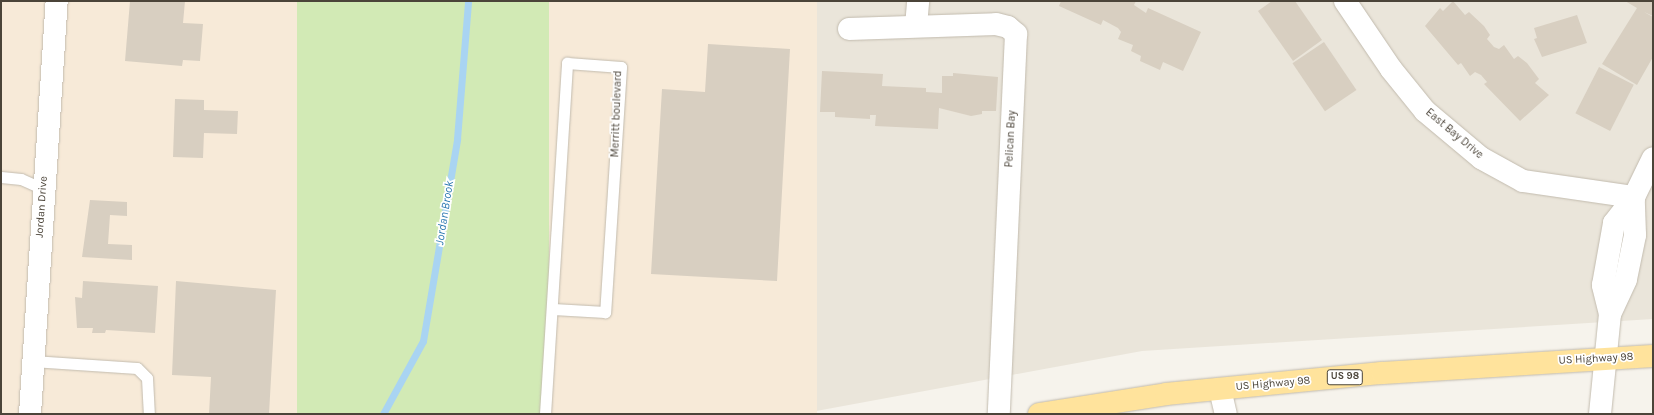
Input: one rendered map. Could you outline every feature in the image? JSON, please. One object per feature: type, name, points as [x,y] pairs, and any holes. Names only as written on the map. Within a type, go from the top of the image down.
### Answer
[{"type":"main road","name":"US Highway 98","points":[[1039,414],[1220,389],[1603,357],[1653,356]]},
{"type":"street","name":"Jordan Drive","points":[[30,414],[43,189],[57,1]]},
{"type":"street","points":[[916,26],[918,1]]},
{"type":"street","name":"East Bay Drive","points":[[1345,1],[1391,69],[1425,111],[1481,158],[1523,182],[1634,197]]},
{"type":"street","name":"Pelican Bay","points":[[849,29],[996,24],[1008,26],[1016,34],[999,414]]},
{"type":"street","points":[[1600,414],[1603,357],[1610,314],[1603,285],[1614,223],[1634,197],[1653,158]]},
{"type":"street","points":[[1220,389],[1226,414]]},
{"type":"lane","name":"Merritt boulevard","points":[[545,414],[553,309],[567,63],[621,67],[605,312],[553,309]]},
{"type":"lane","points":[[1,177],[21,179],[43,189]]},
{"type":"lane","points":[[32,361],[137,368],[147,378],[149,414]]},
{"type":"shaded area","points":[[1,1],[297,1],[297,414],[1,414]]},
{"type":"shaded area","points":[[549,1],[817,1],[817,414],[549,414]]},
{"type":"shaded area","points":[[817,1],[1653,1],[1653,319],[1142,351],[800,414]]},
{"type":"green space","points":[[297,1],[549,1],[549,414],[297,414]]},
{"type":"building","points":[[130,1],[185,1],[183,23],[203,24],[200,61],[183,60],[182,66],[125,61]]},
{"type":"building","points":[[1061,1],[1136,1],[1134,5],[1146,13],[1148,8],[1201,32],[1183,71],[1163,62],[1160,70],[1140,61],[1141,56],[1131,51],[1133,45],[1118,39],[1121,32],[1118,28],[1103,20],[1101,25],[1059,6]]},
{"type":"building","points":[[1272,1],[1295,1],[1322,40],[1293,61],[1258,11]]},
{"type":"building","points":[[1453,1],[1465,15],[1469,12],[1484,26],[1490,35],[1487,39],[1494,47],[1499,49],[1504,45],[1514,59],[1518,56],[1527,63],[1539,79],[1535,83],[1549,95],[1520,121],[1484,84],[1487,82],[1481,75],[1475,72],[1470,76],[1461,63],[1458,65],[1425,26],[1440,8],[1443,11]]},
{"type":"building","points":[[1625,1],[1653,1],[1653,16],[1644,12],[1653,17],[1653,57],[1637,85],[1602,64],[1637,8]]},
{"type":"building","points":[[1577,15],[1587,43],[1542,57],[1534,39],[1537,38],[1534,28]]},
{"type":"building","points":[[1324,42],[1356,90],[1325,111],[1292,63]]},
{"type":"building","points":[[708,44],[790,49],[777,281],[651,274],[662,89],[705,92]]},
{"type":"building","points":[[1599,67],[1634,85],[1610,131],[1575,113]]},
{"type":"building","points":[[822,71],[883,74],[882,86],[926,88],[926,92],[942,93],[942,76],[953,76],[953,73],[998,77],[996,111],[982,111],[982,114],[971,116],[939,108],[938,129],[875,126],[876,115],[870,115],[870,119],[835,117],[835,112],[820,112]]},
{"type":"building","points":[[175,99],[204,100],[204,110],[238,111],[237,134],[204,133],[203,158],[173,157]]},
{"type":"building","points":[[90,200],[127,202],[127,216],[110,215],[108,244],[132,245],[132,260],[82,257]]},
{"type":"building","points":[[83,281],[158,286],[155,333],[106,330],[105,333],[92,333],[93,328],[77,328],[75,297],[82,298]]},
{"type":"building","points":[[176,281],[276,290],[269,414],[209,414],[211,377],[172,375]]},
{"type":"waterway","name":"Jordan Brook","points":[[383,414],[423,341],[457,139],[468,1]]}]
